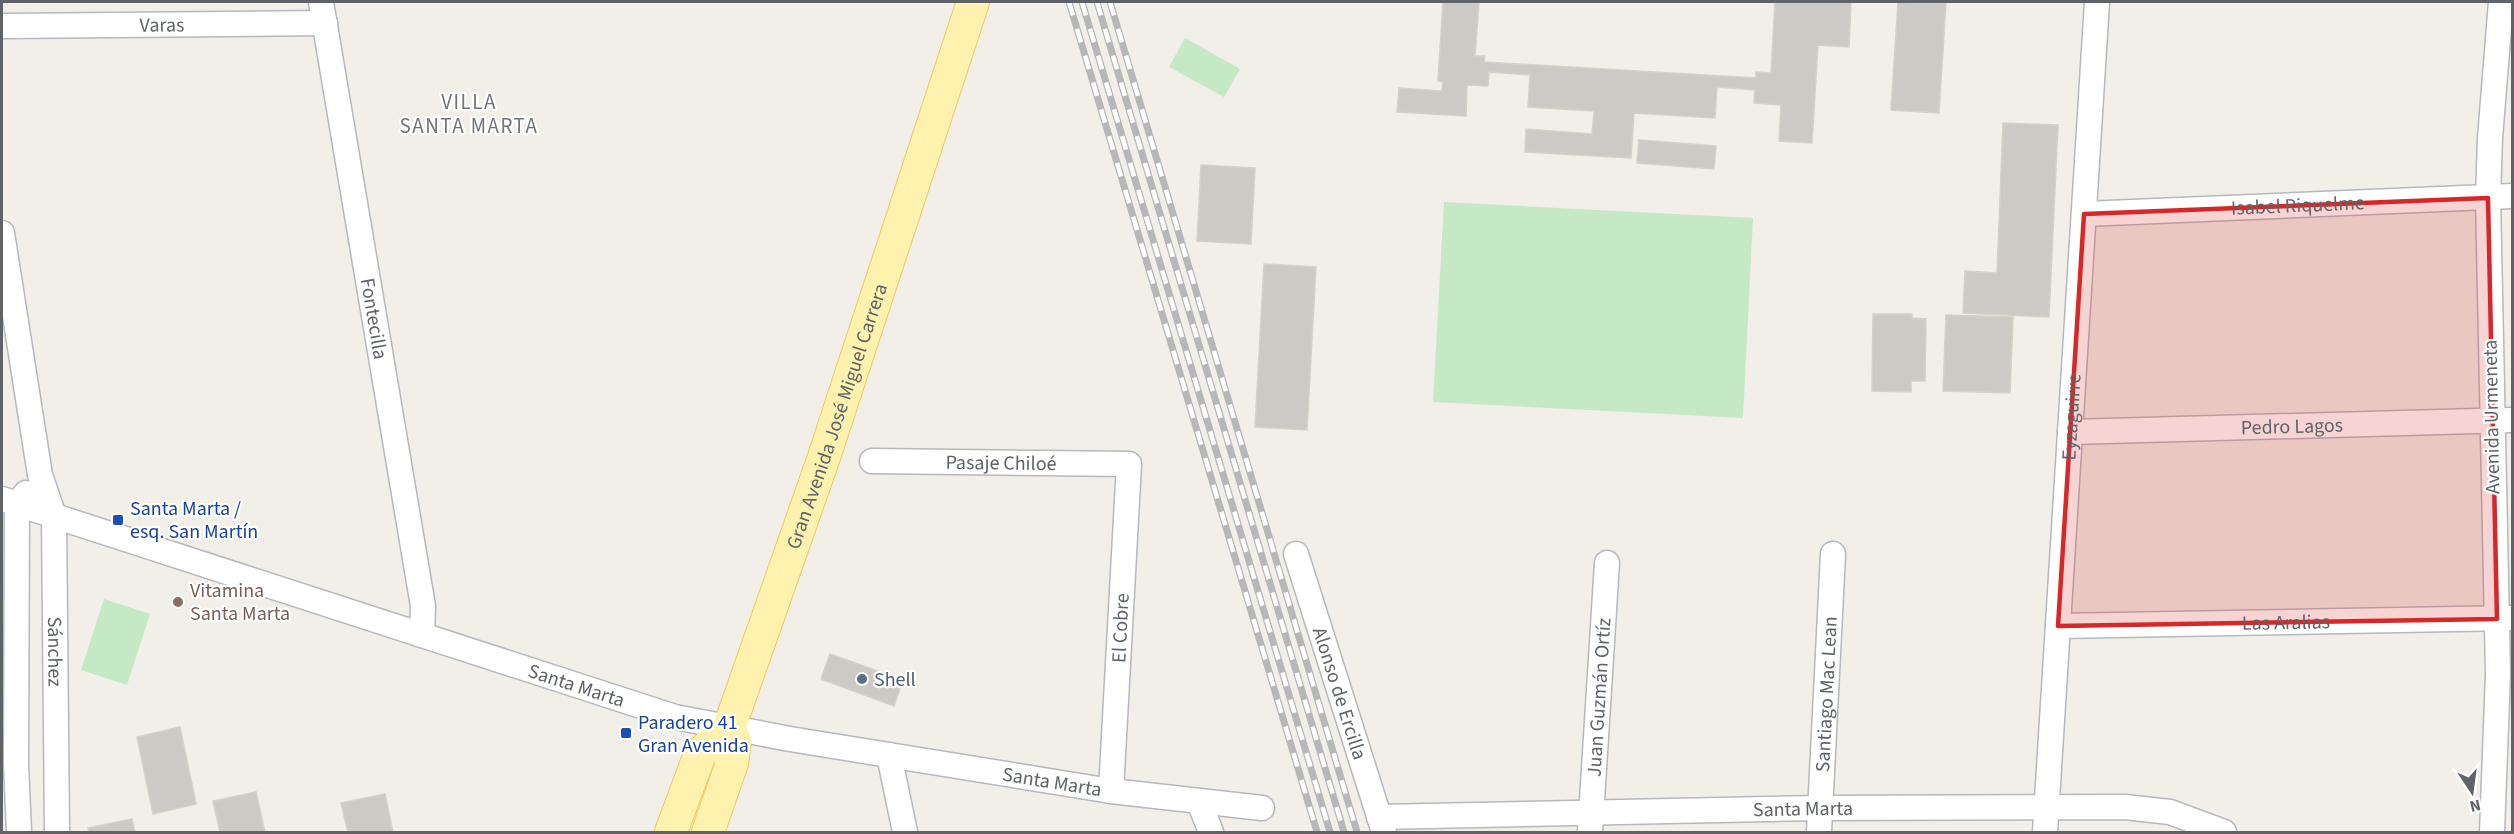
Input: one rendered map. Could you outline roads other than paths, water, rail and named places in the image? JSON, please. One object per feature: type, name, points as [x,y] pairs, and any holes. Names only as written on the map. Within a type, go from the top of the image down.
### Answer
[{"type":"main road","name":"Gran Avenida José Miguel Carrera","points":[[938,104],[952,2]]},
{"type":"main road","name":"Gran Avenida José Miguel Carrera","points":[[671,832],[700,754],[729,728],[823,460],[972,2]]},
{"type":"main road","name":"Gran Avenida José Miguel Carrera","points":[[938,104],[996,2]]},
{"type":"main road","name":"Gran Avenida José Miguel Carrera","points":[[708,832],[732,764],[735,741],[729,728]]},
{"type":"street","name":"Eyzaguirre","points":[[2045,832],[2097,2]]},
{"type":"street","name":"Avenida Urmeneta","points":[[2492,832],[2505,619],[2502,420],[2488,198],[2490,138],[2501,2]]},
{"type":"street","name":"Varas","points":[[2,26],[323,12]]},
{"type":"street","name":"Fontecilla","points":[[323,12],[423,606],[422,635]]},
{"type":"street","name":"Isabel Riquelme","points":[[2084,214],[2512,196]]},
{"type":"street","name":"Sánchez","points":[[2,233],[40,475],[54,516],[57,832]]},
{"type":"street","name":"Pedro Lagos","points":[[2070,432],[2502,420]]},
{"type":"street","name":"Pasaje Chiloé","points":[[872,461],[1129,465]]},
{"type":"street","name":"El Cobre","points":[[1111,791],[1129,465]]},
{"type":"street","points":[[9,502],[40,475]]},
{"type":"street","name":"Santa Marta","points":[[9,502],[675,717],[729,728],[1111,791],[1262,808]]},
{"type":"street","name":"Sánchez","points":[[9,502],[9,762],[19,832]]},
{"type":"street","name":"Alonso de Ercilla","points":[[1296,554],[1381,825]]},
{"type":"street","name":"Santiago Mac Lean","points":[[1819,832],[1833,554]]},
{"type":"street","name":"Juan Guzmán Ortíz","points":[[1591,823],[1607,563]]},
{"type":"street","name":"Las Aralias","points":[[2058,626],[2505,619]]},
{"type":"street","points":[[889,755],[905,832]]},
{"type":"street","points":[[1198,802],[1211,832]]},
{"type":"street","name":"Santa Marta","points":[[1381,825],[1591,823],[1820,808],[2047,806],[2148,808],[2185,817],[2224,832]]},
{"type":"railway","points":[[1069,2],[1317,832]]},
{"type":"railway","points":[[1082,2],[1330,832]]},
{"type":"railway","points":[[1097,2],[1344,832]]},
{"type":"railway","points":[[1110,2],[1357,832]]},
{"type":"place","name":"Santa Marta / esq. San Martín","points":[[118,520]]},
{"type":"place","name":"Vitamina Santa Marta","points":[[178,602]]},
{"type":"place","name":"Shell","points":[[862,679]]},
{"type":"place","name":"Paradero 41 Gran Avenida","points":[[626,733]]},
{"type":"district","name":"VILLA SANTA MARTA","points":[[469,114]]}]
